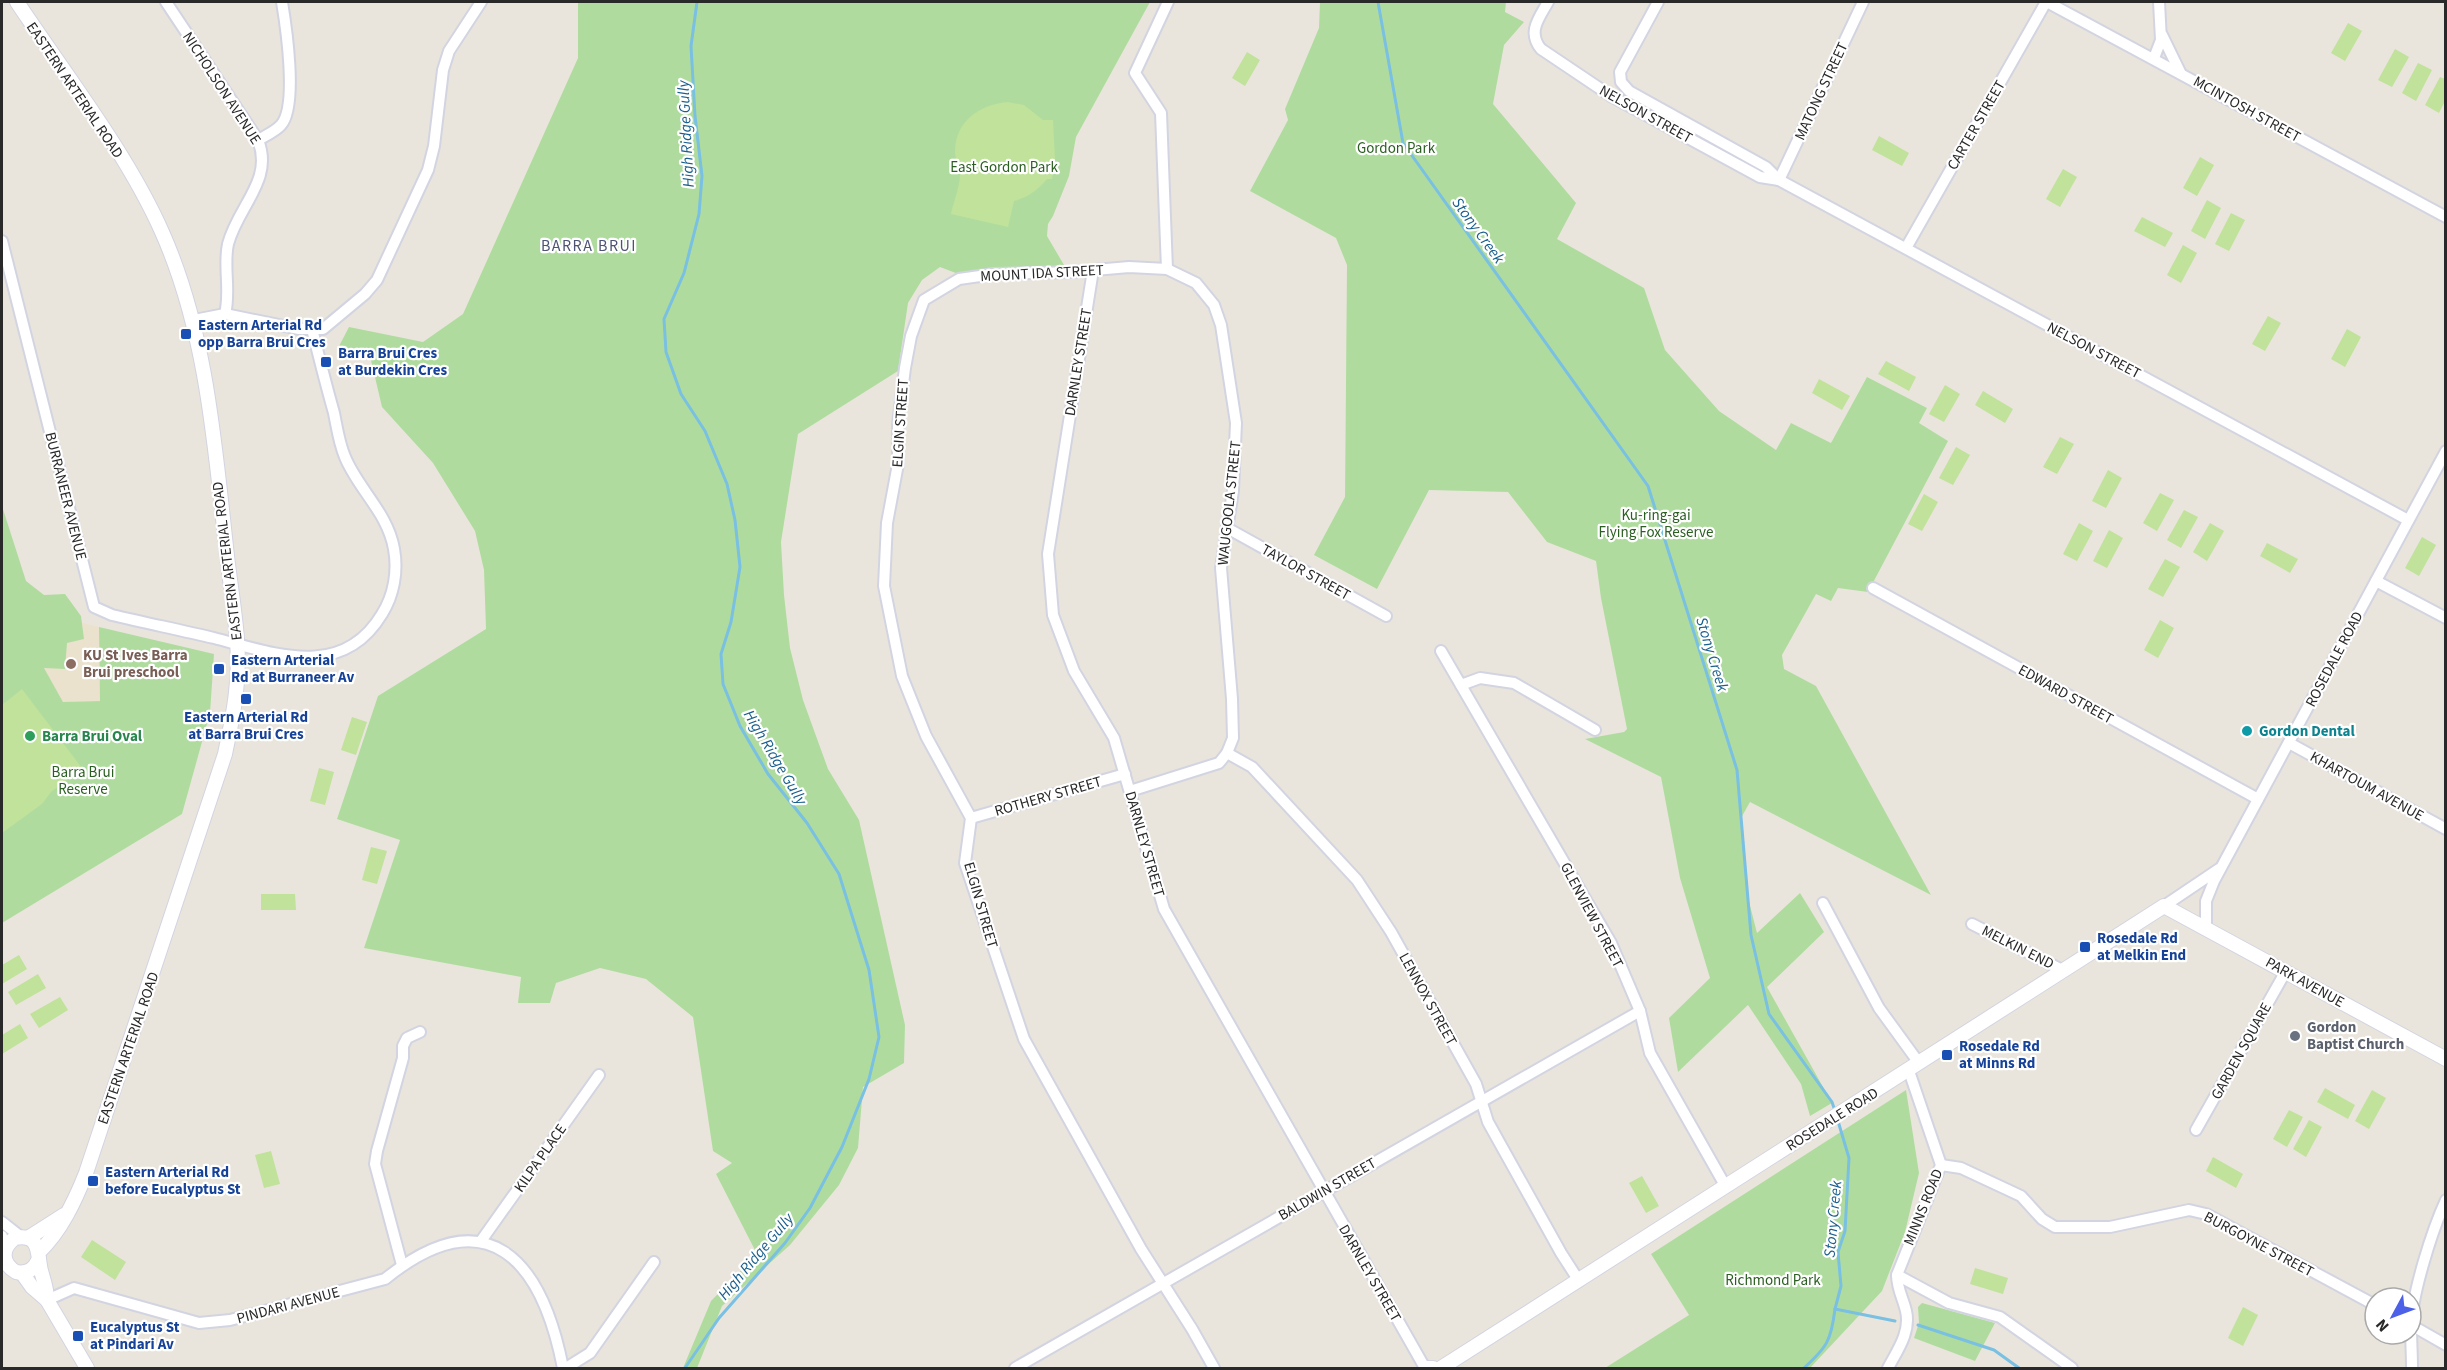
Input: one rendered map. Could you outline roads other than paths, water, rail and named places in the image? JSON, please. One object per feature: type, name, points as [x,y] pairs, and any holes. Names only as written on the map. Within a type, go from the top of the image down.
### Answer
[{"type":"main road","name":"EASTERN ARTERIAL ROAD","points":[[17,2],[146,199],[180,274],[194,320],[209,406],[237,645],[237,691],[225,754],[86,1173],[55,1235],[39,1255]]},
{"type":"main road","name":"PARK AVENUE","points":[[2164,906],[2445,1059]]},
{"type":"main road","name":"ROSEDALE ROAD","points":[[1441,1368],[2164,906]]},
{"type":"main road","points":[[66,1214],[24,1238],[10,1242],[3,1258],[8,1267],[19,1272],[48,1300],[87,1368]]},
{"type":"main road","points":[[24,1238],[35,1244],[47,1286],[48,1300]]},
{"type":"main road","points":[[2,1276],[33,1269],[39,1255]]},
{"type":"main road","points":[[1426,1368],[1433,1368]]},
{"type":"street","name":"NICHOLSON AVENUE","points":[[166,2],[258,140],[264,155],[262,174],[235,225],[228,246],[225,314]]},
{"type":"street","points":[[258,140],[282,125],[288,113],[290,47],[282,2]]},
{"type":"street","points":[[194,320],[225,314],[299,329],[323,328],[330,325],[366,294],[377,280],[428,170],[434,146],[443,70],[449,51],[482,2]]},
{"type":"street","points":[[1167,269],[1162,119],[1157,105],[1135,73],[1168,2]]},
{"type":"street","name":"NELSON STREET","points":[[1548,2],[1533,34],[1541,49],[1611,96],[1760,177],[1779,180]]},
{"type":"street","name":"NELSON STREET","points":[[1658,2],[1620,72],[1621,82],[1629,91],[1766,167],[1779,180],[2408,520]]},
{"type":"street","name":"MATONG STREET","points":[[1779,180],[1863,2]]},
{"type":"street","name":"MCINTOSH STREET","points":[[2047,2],[2181,72],[2445,217]]},
{"type":"street","name":"CARTER STREET","points":[[1906,248],[2047,2]]},
{"type":"street","points":[[2154,58],[2160,46],[2162,34],[2159,2]]},
{"type":"street","points":[[2162,34],[2181,72]]},
{"type":"street","name":"BURRANEER AVENUE","points":[[2,241],[94,607],[112,615],[237,645]]},
{"type":"street","name":"MOUNT IDA STREET","points":[[924,300],[959,279],[994,274],[1129,267],[1167,269]]},
{"type":"street","name":"WAUGOOLA STREET","points":[[1167,269],[1196,283],[1214,305],[1221,325],[1236,423],[1233,491],[1221,568],[1232,699],[1233,738],[1227,753]]},
{"type":"street","name":"DARNLEY STREET","points":[[1093,270],[1048,554],[1053,615],[1074,671],[1114,738],[1164,909],[1426,1368]]},
{"type":"street","name":"ELGIN STREET","points":[[924,300],[911,336],[905,368],[898,424],[898,464],[887,523],[884,586],[902,676],[926,736],[971,818],[965,863],[1024,1039],[1141,1249],[1214,1368]]},
{"type":"street","points":[[237,645],[302,659],[336,652],[362,638],[372,628],[386,608],[394,581],[396,564],[390,533],[345,459],[312,329]]},
{"type":"street","name":"ROSEDALE ROAD","points":[[2206,928],[2206,901],[2222,867],[2445,451]]},
{"type":"street","name":"TAYLOR STREET","points":[[1227,528],[1386,616]]},
{"type":"street","points":[[2376,581],[2445,618]]},
{"type":"street","name":"EDWARD STREET","points":[[1873,588],[2258,799]]},
{"type":"street","name":"GLENVIEW STREET","points":[[1441,651],[1611,943],[1640,1011],[1650,1053],[1726,1186]]},
{"type":"street","points":[[1461,686],[1480,678],[1514,682],[1595,730]]},
{"type":"street","name":"KHARTOUM AVENUE","points":[[2289,743],[2445,829]]},
{"type":"street","points":[[1130,791],[1219,763],[1227,753]]},
{"type":"street","name":"LENNOX STREET","points":[[1227,753],[1252,767],[1357,880],[1396,942],[1476,1084],[1488,1122],[1579,1281]]},
{"type":"street","name":"ROTHERY STREET","points":[[971,818],[1125,774]]},
{"type":"street","name":"ROSEDALE ROAD","points":[[2164,906],[2222,867]]},
{"type":"street","name":"MINNS ROAD","points":[[1823,903],[1879,1008],[1914,1067],[1941,1165],[1897,1275]]},
{"type":"street","name":"MELKIN END","points":[[1972,924],[2064,971]]},
{"type":"street","name":"GARDEN SQUARE","points":[[2196,1130],[2286,971]]},
{"type":"street","name":"BALDWIN STREET","points":[[1015,1368],[1640,1011]]},
{"type":"street","points":[[402,1265],[375,1164],[404,1058],[404,1046],[407,1038],[420,1032]]},
{"type":"street","name":"KILPA PLACE","points":[[482,1241],[599,1075]]},
{"type":"street","name":"BURGOYNE STREET","points":[[1941,1165],[1961,1168],[2021,1196],[2042,1219],[2055,1227],[2110,1227],[2189,1210],[2206,1214],[2363,1299]]},
{"type":"street","points":[[2419,1286],[2436,1221],[2445,1200]]},
{"type":"street","points":[[2,1222],[24,1238]]},
{"type":"street","points":[[2,1236],[3,1258]]},
{"type":"street","name":"PINDARI AVENUE","points":[[48,1300],[74,1288],[199,1323],[230,1320],[385,1279],[402,1265],[436,1247],[459,1240],[482,1241],[519,1261],[552,1321],[565,1368]]},
{"type":"street","points":[[565,1368],[590,1353],[654,1262]]},
{"type":"street","points":[[1888,1368],[1906,1336],[1907,1313],[1897,1287],[1897,1275],[1949,1303],[2000,1317],[2072,1368]]},
{"type":"street","points":[[2423,1332],[2445,1345]]},
{"type":"street","points":[[2411,1346],[2412,1368]]},
{"type":"waterway","name":"High Ridge Gully","points":[[685,1368],[719,1318],[785,1243],[810,1208],[842,1147],[869,1079],[879,1037],[869,970],[839,874],[807,823],[768,774],[740,726],[723,684],[721,654],[731,622],[740,567],[735,520],[727,484],[705,431],[681,394],[666,352],[664,319],[684,273],[699,214],[702,176],[695,116],[691,46],[697,2]]},
{"type":"waterway","name":"Stony Creek","points":[[1378,2],[1403,143],[1648,486],[1737,770],[1751,935],[1769,1014],[1832,1102],[1835,1111]]},
{"type":"waterway","name":"Stony Creek","points":[[1838,1121],[1849,1158],[1845,1231],[1838,1252],[1841,1286],[1835,1309],[1895,1321]]},
{"type":"waterway","points":[[1804,1368],[1827,1343],[1835,1309]]},
{"type":"waterway","name":"Stony Creek","points":[[1918,1325],[1994,1350],[2019,1368]]},
{"type":"place","name":"Eastern Arterial Rd opp Barra Brui Cres","points":[[186,334]]},
{"type":"place","name":"Barra Brui Cres at Burdekin Cres","points":[[326,362]]},
{"type":"place","name":"KU St Ives Barra Brui preschool","points":[[71,664]]},
{"type":"place","name":"Eastern Arterial Rd at Burraneer Av","points":[[219,669]]},
{"type":"place","name":"Eastern Arterial Rd at Barra Brui Cres","points":[[246,699]]},
{"type":"place","name":"Gordon Dental","points":[[2247,731]]},
{"type":"place","name":"Barra Brui Oval","points":[[30,736]]},
{"type":"place","name":"Rosedale Rd at Melkin End","points":[[2085,947]]},
{"type":"place","name":"Gordon Baptist Church","points":[[2295,1036]]},
{"type":"place","name":"Rosedale Rd at Minns Rd","points":[[1947,1055]]},
{"type":"place","name":"Eastern Arterial Rd before Eucalyptus St","points":[[93,1181]]},
{"type":"place","name":"Eucalyptus St at Pindari Av","points":[[78,1336]]},
{"type":"district","name":"BARRA BRUI","points":[[589,245]]},
{"type":"park label","name":"Gordon Park","points":[[1396,148]]},
{"type":"park label","name":"East Gordon Park","points":[[1004,167]]},
{"type":"park label","name":"Ku-ring-gai Flying Fox Reserve","points":[[1656,524]]},
{"type":"park label","name":"Barra Brui Reserve","points":[[83,780]]},
{"type":"park label","name":"Richmond Park","points":[[1773,1280]]}]
